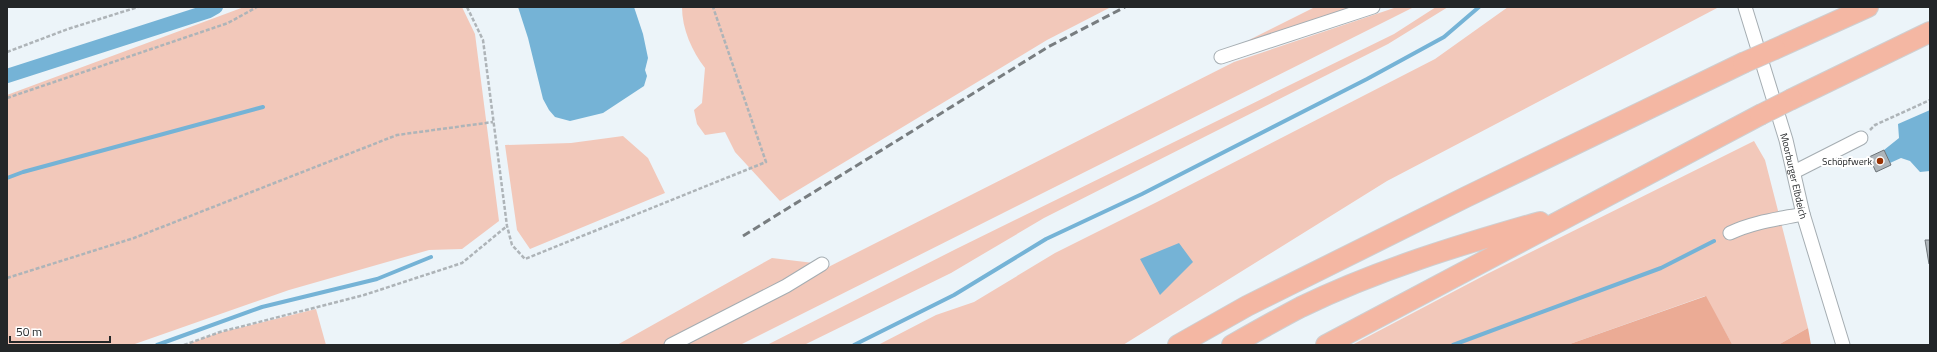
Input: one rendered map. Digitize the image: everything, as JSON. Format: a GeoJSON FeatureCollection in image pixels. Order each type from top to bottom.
{"type":"FeatureCollection","features":[{"type":"Feature","properties":{"kind":"highway"},"geometry":{"type":"LineString","coordinates":[[1178,345],[1254,303],[1473,194],[1743,63],[1868,7]]}},
{"type":"Feature","properties":{"kind":"highway"},"geometry":{"type":"LineString","coordinates":[[1326,345],[1760,115],[1930,32]]}},
{"type":"Feature","properties":{"kind":"highway"},"geometry":{"type":"LineString","coordinates":[[1232,345],[1301,307],[1401,265],[1495,234],[1579,211]]}},
{"type":"Feature","properties":{"kind":"street"},"geometry":{"type":"LineString","coordinates":[[1221,57],[1373,7]]}},
{"type":"Feature","properties":{"kind":"street","name":"Moorburger Elbdeich"},"geometry":{"type":"LineString","coordinates":[[1745,7],[1786,140],[1803,214],[1843,345]]}},
{"type":"Feature","properties":{"kind":"street"},"geometry":{"type":"LineString","coordinates":[[1794,172],[1861,138]]}},
{"type":"Feature","properties":{"kind":"street"},"geometry":{"type":"LineString","coordinates":[[1730,233],[1742,227],[1803,214]]}},
{"type":"Feature","properties":{"kind":"street"},"geometry":{"type":"LineString","coordinates":[[671,345],[786,286],[822,264]]}},
{"type":"Feature","properties":{"kind":"path"},"geometry":{"type":"LineString","coordinates":[[7,52],[68,29],[138,7]]}},
{"type":"Feature","properties":{"kind":"path"},"geometry":{"type":"LineString","coordinates":[[7,98],[228,23],[257,7]]}},
{"type":"Feature","properties":{"kind":"path"},"geometry":{"type":"LineString","coordinates":[[467,7],[483,40],[507,226],[512,245],[525,259],[766,162],[713,7]]}},
{"type":"Feature","properties":{"kind":"path"},"geometry":{"type":"LineString","coordinates":[[1861,138],[1875,125],[1930,100]]}},
{"type":"Feature","properties":{"kind":"path"},"geometry":{"type":"LineString","coordinates":[[7,278],[134,238],[397,135],[493,122]]}},
{"type":"Feature","properties":{"kind":"path"},"geometry":{"type":"LineString","coordinates":[[184,345],[220,332],[364,295],[462,263],[507,226]]}},
{"type":"Feature","properties":{"kind":"shaded area"},"geometry":{"type":"Polygon","coordinates":[[[244,7],[462,7],[475,34],[499,221],[462,249],[429,250],[289,290],[132,345],[7,345],[7,95],[244,7]]]}},
{"type":"Feature","properties":{"kind":"shaded area"},"geometry":{"type":"Polygon","coordinates":[[[682,7],[1111,7],[1047,40],[780,201],[735,152],[725,132],[705,135],[697,124],[694,110],[702,103],[705,68],[692,47],[682,15],[682,7]]]}},
{"type":"Feature","properties":{"kind":"shaded area"},"geometry":{"type":"Polygon","coordinates":[[[1315,7],[1359,7],[1247,42],[1251,39],[1315,7]]]}},
{"type":"Feature","properties":{"kind":"shaded area"},"geometry":{"type":"Polygon","coordinates":[[[1397,7],[1414,7],[740,345],[674,345],[1234,62],[1397,7]]]}},
{"type":"Feature","properties":{"kind":"shaded area"},"geometry":{"type":"Polygon","coordinates":[[[1436,7],[1448,7],[1388,44],[1044,218],[951,273],[804,345],[767,345],[956,249],[1394,34],[1436,7]]]}},
{"type":"Feature","properties":{"kind":"shaded area"},"geometry":{"type":"Polygon","coordinates":[[[1508,7],[1719,7],[1387,181],[1123,345],[878,345],[936,315],[974,302],[1055,253],[1435,59],[1508,7]]]}},
{"type":"Feature","properties":{"kind":"shaded area"},"geometry":{"type":"Polygon","coordinates":[[[623,136],[648,158],[665,193],[530,249],[517,230],[505,145],[571,143],[623,136]]]}},
{"type":"Feature","properties":{"kind":"shaded area"},"geometry":{"type":"Polygon","coordinates":[[[1754,141],[1765,160],[1808,328],[1778,345],[1732,344],[1705,296],[1567,345],[1352,345],[1487,274],[1754,141]]]}},
{"type":"Feature","properties":{"kind":"shaded area"},"geometry":{"type":"Polygon","coordinates":[[[772,258],[822,264],[671,345],[617,345],[772,258]]]}},
{"type":"Feature","properties":{"kind":"shaded area"},"geometry":{"type":"Polygon","coordinates":[[[1706,296],[1732,344],[1736,345],[1567,345],[1706,296]]]}},
{"type":"Feature","properties":{"kind":"shaded area"},"geometry":{"type":"Polygon","coordinates":[[[316,309],[326,345],[185,345],[218,333],[316,309]]]}},
{"type":"Feature","properties":{"kind":"shaded area"},"geometry":{"type":"Polygon","coordinates":[[[1808,328],[1811,345],[1778,345],[1808,328]]]}},
{"type":"Feature","properties":{"kind":"water"},"geometry":{"type":"Polygon","coordinates":[[[518,7],[634,7],[643,34],[648,58],[645,70],[647,76],[644,86],[603,113],[570,121],[555,117],[543,99],[528,38],[518,7]]]}},
{"type":"Feature","properties":{"kind":"water"},"geometry":{"type":"Polygon","coordinates":[[[1930,110],[1930,171],[1920,172],[1910,161],[1901,158],[1890,163],[1884,150],[1899,138],[1898,124],[1930,110]]]}},
{"type":"Feature","properties":{"kind":"water"},"geometry":{"type":"Polygon","coordinates":[[[1179,243],[1193,262],[1160,295],[1140,259],[1179,243]]]}},
{"type":"Feature","properties":{"kind":"building","name":"Schöpfwerk"},"geometry":{"type":"Polygon","coordinates":[[[1884,150],[1891,165],[1876,172],[1869,157],[1884,150]]]}},
{"type":"Feature","properties":{"kind":"building"},"geometry":{"type":"Polygon","coordinates":[[[1925,240],[1930,240],[1930,264],[1929,264],[1925,240]]]}},
{"type":"Feature","properties":{"kind":"waterway"},"geometry":{"type":"LineString","coordinates":[[7,76],[209,11],[216,7]]}},
{"type":"Feature","properties":{"kind":"waterway"},"geometry":{"type":"LineString","coordinates":[[854,345],[954,295],[1046,239],[1142,194],[1367,79],[1444,37],[1479,7]]}},
{"type":"Feature","properties":{"kind":"waterway"},"geometry":{"type":"LineString","coordinates":[[7,178],[23,172],[263,107]]}},
{"type":"Feature","properties":{"kind":"waterway"},"geometry":{"type":"LineString","coordinates":[[1453,345],[1661,268],[1714,241]]}},
{"type":"Feature","properties":{"kind":"waterway"},"geometry":{"type":"LineString","coordinates":[[157,345],[262,307],[377,279],[431,257]]}},
{"type":"Feature","properties":{"kind":"railway"},"geometry":{"type":"LineString","coordinates":[[743,236],[1048,47],[1125,7]]}},
{"type":"Feature","properties":{"kind":"place","name":"Schöpfwerk"},"geometry":{"type":"Point","coordinates":[1880,161]}}]}
